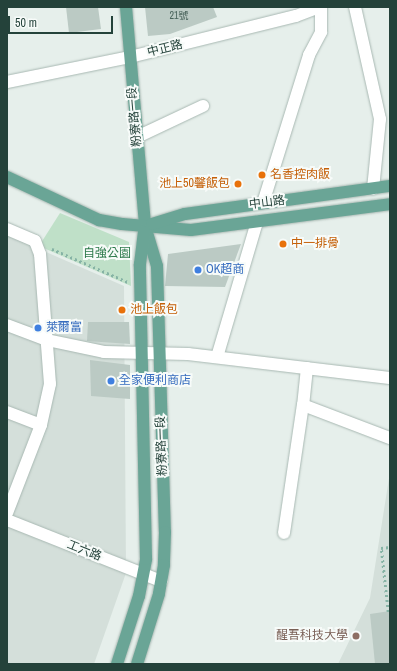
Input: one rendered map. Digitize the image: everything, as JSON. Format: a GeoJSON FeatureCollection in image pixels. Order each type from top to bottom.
{"type":"FeatureCollection","features":[{"type":"Feature","properties":{"kind":"main road","name":"粉寮路一段"},"geometry":{"type":"LineString","coordinates":[[126,7],[145,226],[157,266],[165,532],[161,581],[137,664]]}},
{"type":"Feature","properties":{"kind":"main road","name":"中山路"},"geometry":{"type":"LineString","coordinates":[[7,177],[99,220],[191,230],[390,204]]}},
{"type":"Feature","properties":{"kind":"main road","name":"中山路"},"geometry":{"type":"LineString","coordinates":[[145,226],[185,214],[390,186]]}},
{"type":"Feature","properties":{"kind":"main road","name":"粉寮路一段"},"geometry":{"type":"LineString","coordinates":[[117,664],[144,574],[146,533],[140,264],[145,226]]}},
{"type":"Feature","properties":{"kind":"street","name":"中正路"},"geometry":{"type":"LineString","coordinates":[[7,82],[130,57],[294,12],[320,7]]}},
{"type":"Feature","properties":{"kind":"street"},"geometry":{"type":"LineString","coordinates":[[263,203],[310,55],[321,32],[320,7]]}},
{"type":"Feature","properties":{"kind":"street"},"geometry":{"type":"LineString","coordinates":[[355,7],[380,119],[373,189]]}},
{"type":"Feature","properties":{"kind":"street"},"geometry":{"type":"LineString","coordinates":[[137,137],[203,106]]}},
{"type":"Feature","properties":{"kind":"street"},"geometry":{"type":"LineString","coordinates":[[217,357],[257,222]]}},
{"type":"Feature","properties":{"kind":"street"},"geometry":{"type":"LineString","coordinates":[[7,230],[35,241],[40,254],[50,384],[41,425],[7,513]]}},
{"type":"Feature","properties":{"kind":"street"},"geometry":{"type":"LineString","coordinates":[[7,325],[47,340],[104,352],[217,357],[390,378]]}},
{"type":"Feature","properties":{"kind":"street"},"geometry":{"type":"LineString","coordinates":[[284,533],[304,405],[307,368]]}},
{"type":"Feature","properties":{"kind":"street"},"geometry":{"type":"LineString","coordinates":[[304,405],[390,438]]}},
{"type":"Feature","properties":{"kind":"street"},"geometry":{"type":"LineString","coordinates":[[7,412],[41,425]]}},
{"type":"Feature","properties":{"kind":"street","name":"工六路"},"geometry":{"type":"LineString","coordinates":[[7,520],[161,581]]}},
{"type":"Feature","properties":{"kind":"path"},"geometry":{"type":"LineString","coordinates":[[35,241],[141,287]]}},
{"type":"Feature","properties":{"kind":"path"},"geometry":{"type":"LineString","coordinates":[[388,612],[381,548],[390,547]]}},
{"type":"Feature","properties":{"kind":"shaded area"},"geometry":{"type":"Polygon","coordinates":[[[7,235],[124,286],[126,573],[94,664],[7,664],[7,235]]]}},
{"type":"Feature","properties":{"kind":"shaded area"},"geometry":{"type":"Polygon","coordinates":[[[390,472],[390,664],[338,664],[370,598],[390,472]]]}},
{"type":"Feature","properties":{"kind":"green space","name":"自強公園"},"geometry":{"type":"Polygon","coordinates":[[[60,213],[129,242],[131,286],[39,246],[60,213]]]}},
{"type":"Feature","properties":{"kind":"building"},"geometry":{"type":"Polygon","coordinates":[[[66,7],[98,7],[101,29],[69,33],[66,7]]]}},
{"type":"Feature","properties":{"kind":"building"},"geometry":{"type":"Polygon","coordinates":[[[145,7],[213,7],[217,17],[170,34],[148,36],[145,7]]]}},
{"type":"Feature","properties":{"kind":"building","name":"OK超商"},"geometry":{"type":"Polygon","coordinates":[[[241,244],[225,287],[165,286],[168,254],[241,244]]]}},
{"type":"Feature","properties":{"kind":"building"},"geometry":{"type":"Polygon","coordinates":[[[88,322],[129,322],[130,344],[87,341],[88,322]]]}},
{"type":"Feature","properties":{"kind":"building","name":"全家便利商店"},"geometry":{"type":"Polygon","coordinates":[[[90,360],[130,365],[130,399],[91,396],[90,360]]]}},
{"type":"Feature","properties":{"kind":"building"},"geometry":{"type":"Polygon","coordinates":[[[390,611],[390,664],[375,664],[370,614],[390,611]]]}},
{"type":"Feature","properties":{"kind":"place","name":"名香控肉飯"},"geometry":{"type":"Point","coordinates":[262,175]}},
{"type":"Feature","properties":{"kind":"place","name":"池上50馨飯包"},"geometry":{"type":"Point","coordinates":[238,184]}},
{"type":"Feature","properties":{"kind":"place","name":"中一排骨"},"geometry":{"type":"Point","coordinates":[283,244]}},
{"type":"Feature","properties":{"kind":"place","name":"OK超商"},"geometry":{"type":"Point","coordinates":[198,270]}},
{"type":"Feature","properties":{"kind":"place","name":"池上飯包"},"geometry":{"type":"Point","coordinates":[122,310]}},
{"type":"Feature","properties":{"kind":"place","name":"萊爾富"},"geometry":{"type":"Point","coordinates":[38,328]}},
{"type":"Feature","properties":{"kind":"place","name":"全家便利商店"},"geometry":{"type":"Point","coordinates":[111,381]}},
{"type":"Feature","properties":{"kind":"place","name":"醒吾科技大學"},"geometry":{"type":"Point","coordinates":[356,636]}}]}
